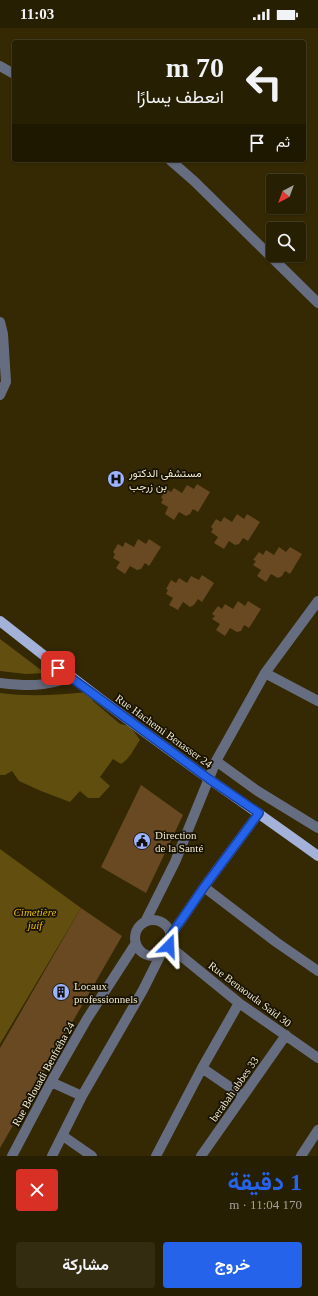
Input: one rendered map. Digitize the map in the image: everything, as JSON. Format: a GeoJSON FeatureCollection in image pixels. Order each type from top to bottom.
{"type":"FeatureCollection","features":[{"type":"Feature","properties":{"kind":"main road","name":"Rue Hachemi Benasser 24"},"geometry":{"type":"LineString","coordinates":[[0,621],[70,677],[209,779],[318,856]]}},
{"type":"Feature","properties":{"kind":"street"},"geometry":{"type":"LineString","coordinates":[[0,66],[12,73]]}},
{"type":"Feature","properties":{"kind":"street"},"geometry":{"type":"LineString","coordinates":[[172,162],[194,181],[318,303]]}},
{"type":"Feature","properties":{"kind":"street"},"geometry":{"type":"LineString","coordinates":[[0,322],[6,382],[0,395]]}},
{"type":"Feature","properties":{"kind":"street"},"geometry":{"type":"LineString","coordinates":[[145,922],[156,920],[166,925],[171,935],[171,941],[166,951],[155,956],[143,953],[136,942],[135,936],[137,930],[145,922],[175,862],[216,761],[265,673],[318,602]]}},
{"type":"Feature","properties":{"kind":"street"},"geometry":{"type":"LineString","coordinates":[[265,673],[318,701]]}},
{"type":"Feature","properties":{"kind":"street"},"geometry":{"type":"LineString","coordinates":[[0,683],[36,685],[59,681],[70,677]]}},
{"type":"Feature","properties":{"kind":"street"},"geometry":{"type":"LineString","coordinates":[[216,761],[256,790],[318,828]]}},
{"type":"Feature","properties":{"kind":"street"},"geometry":{"type":"LineString","coordinates":[[171,935],[204,887],[259,813]]}},
{"type":"Feature","properties":{"kind":"street"},"geometry":{"type":"LineString","coordinates":[[204,887],[276,942],[318,971]]}},
{"type":"Feature","properties":{"kind":"street","name":"Rue Belouadi Benfréha 24"},"geometry":{"type":"LineString","coordinates":[[12,1156],[51,1082],[136,942]]}},
{"type":"Feature","properties":{"kind":"street","name":"Rue Benaouda Saïd 30"},"geometry":{"type":"LineString","coordinates":[[169,946],[239,1003],[318,1058]]}},
{"type":"Feature","properties":{"kind":"street"},"geometry":{"type":"LineString","coordinates":[[52,1156],[82,1096],[143,990],[161,954]]}},
{"type":"Feature","properties":{"kind":"street"},"geometry":{"type":"LineString","coordinates":[[160,1154],[202,1068],[239,1003]]}},
{"type":"Feature","properties":{"kind":"street","name":"berabah abbes 33"},"geometry":{"type":"LineString","coordinates":[[201,1156],[286,1036]]}},
{"type":"Feature","properties":{"kind":"street"},"geometry":{"type":"LineString","coordinates":[[202,1068],[243,1096]]}},
{"type":"Feature","properties":{"kind":"street"},"geometry":{"type":"LineString","coordinates":[[51,1082],[82,1096]]}},
{"type":"Feature","properties":{"kind":"street"},"geometry":{"type":"LineString","coordinates":[[301,1156],[318,1131]]}},
{"type":"Feature","properties":{"kind":"street"},"geometry":{"type":"LineString","coordinates":[[63,1136],[92,1156]]}},
{"type":"Feature","properties":{"kind":"green space"},"geometry":{"type":"Polygon","coordinates":[[[0,639],[45,673],[26,674],[0,671],[0,639]]]}},
{"type":"Feature","properties":{"kind":"green space","name":"Cimetière juif"},"geometry":{"type":"Polygon","coordinates":[[[0,849],[81,908],[0,1044],[0,849]]]}},
{"type":"Feature","properties":{"kind":"shaded area"},"geometry":{"type":"Polygon","coordinates":[[[88,692],[93,701],[120,724],[130,726],[140,740],[124,762],[121,764],[113,759],[100,777],[110,786],[99,798],[88,798],[80,791],[70,802],[19,781],[12,771],[5,775],[0,775],[0,693],[44,695],[88,692]]]}},
{"type":"Feature","properties":{"kind":"building"},"geometry":{"type":"Polygon","coordinates":[[[197,484],[210,492],[198,512],[193,509],[190,514],[186,516],[179,512],[174,520],[165,514],[168,507],[161,503],[163,499],[161,498],[166,489],[171,492],[174,488],[182,493],[187,485],[194,489],[197,484]]]}},
{"type":"Feature","properties":{"kind":"building"},"geometry":{"type":"Polygon","coordinates":[[[237,514],[244,519],[247,514],[260,522],[248,541],[243,538],[239,544],[235,545],[229,541],[224,549],[214,543],[218,537],[211,532],[213,529],[211,527],[216,519],[221,522],[224,517],[232,522],[237,514]]]}},
{"type":"Feature","properties":{"kind":"building"},"geometry":{"type":"Polygon","coordinates":[[[138,539],[146,544],[149,539],[161,547],[149,566],[145,563],[141,569],[137,570],[130,566],[125,574],[116,568],[120,562],[113,558],[115,554],[113,552],[118,544],[123,547],[125,542],[134,547],[138,539]]]}},
{"type":"Feature","properties":{"kind":"building"},"geometry":{"type":"Polygon","coordinates":[[[279,547],[286,552],[290,547],[302,554],[290,574],[285,571],[282,576],[278,578],[271,574],[266,582],[257,576],[261,570],[253,565],[256,561],[253,560],[259,552],[263,555],[266,550],[274,555],[279,547]]]}},
{"type":"Feature","properties":{"kind":"building"},"geometry":{"type":"Polygon","coordinates":[[[202,575],[214,583],[202,602],[198,599],[194,605],[190,607],[183,602],[178,610],[169,605],[173,598],[166,594],[168,590],[166,589],[171,580],[176,583],[179,578],[187,583],[191,576],[199,580],[202,575]]]}},
{"type":"Feature","properties":{"kind":"building"},"geometry":{"type":"Polygon","coordinates":[[[238,601],[245,606],[248,601],[261,609],[249,628],[244,625],[241,631],[237,632],[230,628],[225,636],[216,630],[220,624],[212,619],[215,616],[212,614],[218,606],[222,609],[225,604],[233,609],[238,601]]]}},
{"type":"Feature","properties":{"kind":"building","name":"Direction de la Santé"},"geometry":{"type":"Polygon","coordinates":[[[141,785],[183,815],[146,893],[101,867],[141,785]]]}},
{"type":"Feature","properties":{"kind":"building","name":"Locaux professionnels"},"geometry":{"type":"Polygon","coordinates":[[[81,908],[122,936],[0,1148],[0,1048],[81,908]]]}},
{"type":"Feature","properties":{"kind":"place","name":"مستشفى الدكتور بن زرجب"},"geometry":{"type":"Point","coordinates":[116,479]}},
{"type":"Feature","properties":{"kind":"place","name":"Direction de la Santé"},"geometry":{"type":"Point","coordinates":[142,841]}},
{"type":"Feature","properties":{"kind":"place","name":"Locaux professionnels"},"geometry":{"type":"Point","coordinates":[61,992]}},
{"type":"Feature","properties":{"kind":"route"},"geometry":{"type":"LineString","coordinates":[[58,668],[209,779],[259,813],[204,887],[171,935],[169,946]]}}]}
